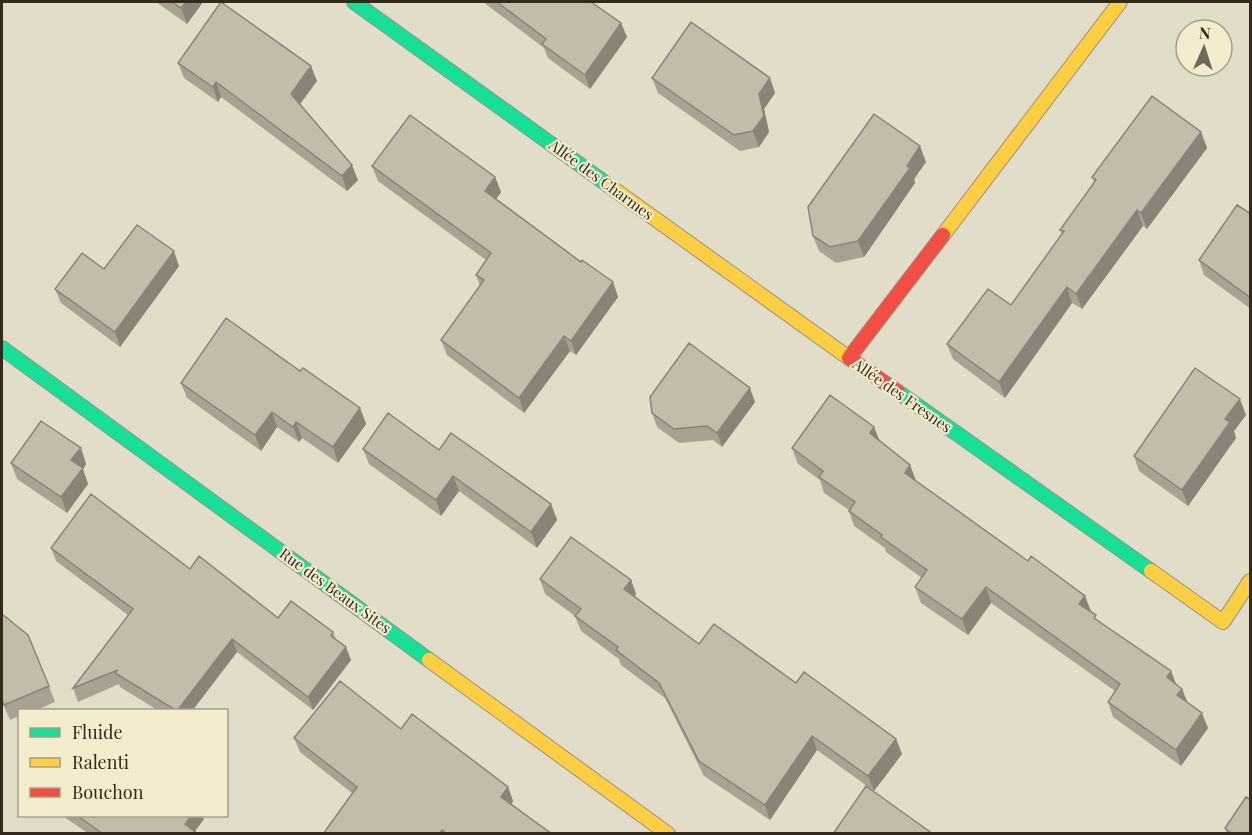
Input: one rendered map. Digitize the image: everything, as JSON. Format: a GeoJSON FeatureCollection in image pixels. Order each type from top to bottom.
{"type":"FeatureCollection","features":[{"type":"Feature","properties":{"kind":"street","name":"Allée des Charmes"},"geometry":{"type":"LineString","coordinates":[[354,2],[849,358]]}},
{"type":"Feature","properties":{"kind":"street","name":"Allée des Fresnes"},"geometry":{"type":"LineString","coordinates":[[1120,2],[849,358],[1223,622],[1251,581]]}},
{"type":"Feature","properties":{"kind":"street","name":"Rue des Beaux Sites"},"geometry":{"type":"LineString","coordinates":[[2,348],[668,834]]}},
{"type":"Feature","properties":{"kind":"building"},"geometry":{"type":"Polygon","coordinates":[[[172,2],[186,2],[181,8],[172,2]]]}},
{"type":"Feature","properties":{"kind":"building"},"geometry":{"type":"Polygon","coordinates":[[[221,2],[311,66],[291,94],[352,165],[342,176],[216,82],[213,87],[178,63],[221,2]]]}},
{"type":"Feature","properties":{"kind":"building"},"geometry":{"type":"Polygon","coordinates":[[[497,2],[591,2],[621,23],[585,75],[542,44],[546,39],[497,2]]]}},
{"type":"Feature","properties":{"kind":"building"},"geometry":{"type":"Polygon","coordinates":[[[691,22],[770,78],[759,94],[764,116],[753,131],[734,135],[652,78],[691,22]]]}},
{"type":"Feature","properties":{"kind":"building"},"geometry":{"type":"Polygon","coordinates":[[[1152,96],[1201,132],[1141,213],[1137,210],[1076,294],[1067,287],[999,382],[947,344],[988,289],[1011,305],[1064,231],[1060,230],[1096,180],[1092,177],[1152,96]]]}},
{"type":"Feature","properties":{"kind":"building"},"geometry":{"type":"Polygon","coordinates":[[[874,114],[920,146],[907,166],[910,168],[858,241],[830,247],[813,236],[808,207],[874,114]]]}},
{"type":"Feature","properties":{"kind":"building"},"geometry":{"type":"Polygon","coordinates":[[[410,115],[495,177],[485,191],[581,262],[582,260],[613,282],[571,341],[564,336],[519,398],[441,340],[484,280],[476,275],[491,253],[372,166],[410,115]]]}},
{"type":"Feature","properties":{"kind":"building"},"geometry":{"type":"Polygon","coordinates":[[[1237,205],[1251,214],[1251,298],[1199,260],[1237,205]]]}},
{"type":"Feature","properties":{"kind":"building"},"geometry":{"type":"Polygon","coordinates":[[[137,225],[174,251],[115,332],[55,289],[82,253],[104,269],[137,225]]]}},
{"type":"Feature","properties":{"kind":"building"},"geometry":{"type":"Polygon","coordinates":[[[226,318],[300,371],[303,368],[360,408],[333,447],[296,422],[293,427],[272,412],[255,435],[181,383],[226,318]]]}},
{"type":"Feature","properties":{"kind":"building"},"geometry":{"type":"Polygon","coordinates":[[[689,343],[750,388],[717,433],[707,426],[674,429],[652,413],[650,397],[689,343]]]}},
{"type":"Feature","properties":{"kind":"building"},"geometry":{"type":"Polygon","coordinates":[[[1195,368],[1240,399],[1225,419],[1230,422],[1182,490],[1134,456],[1195,368]]]}},
{"type":"Feature","properties":{"kind":"building"},"geometry":{"type":"Polygon","coordinates":[[[830,395],[874,427],[870,433],[910,465],[905,473],[1028,561],[1031,556],[1085,596],[1079,604],[1096,615],[1094,618],[1171,671],[1167,677],[1182,689],[1177,695],[1202,713],[1176,750],[1108,702],[1120,684],[986,587],[962,619],[915,587],[927,570],[849,511],[855,502],[819,477],[823,471],[792,448],[830,395]]]}},
{"type":"Feature","properties":{"kind":"building"},"geometry":{"type":"Polygon","coordinates":[[[388,413],[439,450],[451,433],[551,504],[531,532],[453,476],[436,500],[363,449],[388,413]]]}},
{"type":"Feature","properties":{"kind":"building"},"geometry":{"type":"Polygon","coordinates":[[[41,421],[81,448],[71,460],[83,468],[61,497],[11,463],[41,421]]]}},
{"type":"Feature","properties":{"kind":"building"},"geometry":{"type":"Polygon","coordinates":[[[91,494],[190,569],[199,556],[278,618],[291,601],[333,632],[331,636],[346,647],[308,697],[232,639],[179,709],[174,709],[115,673],[118,670],[73,688],[133,609],[51,548],[91,494]]]}},
{"type":"Feature","properties":{"kind":"building"},"geometry":{"type":"Polygon","coordinates":[[[571,537],[631,580],[624,589],[699,644],[714,624],[796,683],[804,672],[896,739],[868,776],[812,736],[765,805],[699,761],[659,683],[616,650],[618,647],[575,616],[581,609],[540,579],[571,537]]]}},
{"type":"Feature","properties":{"kind":"building"},"geometry":{"type":"Polygon","coordinates":[[[2,614],[28,635],[49,686],[4,705],[2,699],[2,614]]]}},
{"type":"Feature","properties":{"kind":"building"},"geometry":{"type":"Polygon","coordinates":[[[340,681],[401,729],[412,714],[508,787],[501,797],[552,834],[447,834],[442,830],[439,834],[323,834],[357,787],[294,738],[340,681]]]}},
{"type":"Feature","properties":{"kind":"building"},"geometry":{"type":"Polygon","coordinates":[[[866,786],[933,834],[833,834],[866,786]]]}},
{"type":"Feature","properties":{"kind":"building"},"geometry":{"type":"Polygon","coordinates":[[[1246,797],[1251,800],[1251,834],[1232,834],[1225,828],[1246,797]]]}},
{"type":"Feature","properties":{"kind":"building"},"geometry":{"type":"Polygon","coordinates":[[[79,817],[190,817],[185,824],[198,834],[103,834],[79,817]]]}},
{"type":"Feature","properties":{"kind":"traffic: fast"},"geometry":{"type":"LineString","coordinates":[[354,2],[608,185]]}},
{"type":"Feature","properties":{"kind":"traffic: fast"},"geometry":{"type":"LineString","coordinates":[[2,348],[429,660]]}},
{"type":"Feature","properties":{"kind":"traffic: fast"},"geometry":{"type":"LineString","coordinates":[[898,392],[1151,571]]}},
{"type":"Feature","properties":{"kind":"traffic: slow"},"geometry":{"type":"LineString","coordinates":[[943,235],[1120,2]]}},
{"type":"Feature","properties":{"kind":"traffic: slow"},"geometry":{"type":"LineString","coordinates":[[608,185],[849,358]]}},
{"type":"Feature","properties":{"kind":"traffic: slow"},"geometry":{"type":"LineString","coordinates":[[1151,571],[1223,622],[1250,581]]}},
{"type":"Feature","properties":{"kind":"traffic: slow"},"geometry":{"type":"LineString","coordinates":[[429,660],[668,834]]}},
{"type":"Feature","properties":{"kind":"traffic: jam"},"geometry":{"type":"LineString","coordinates":[[898,392],[849,358],[943,235]]}}]}
